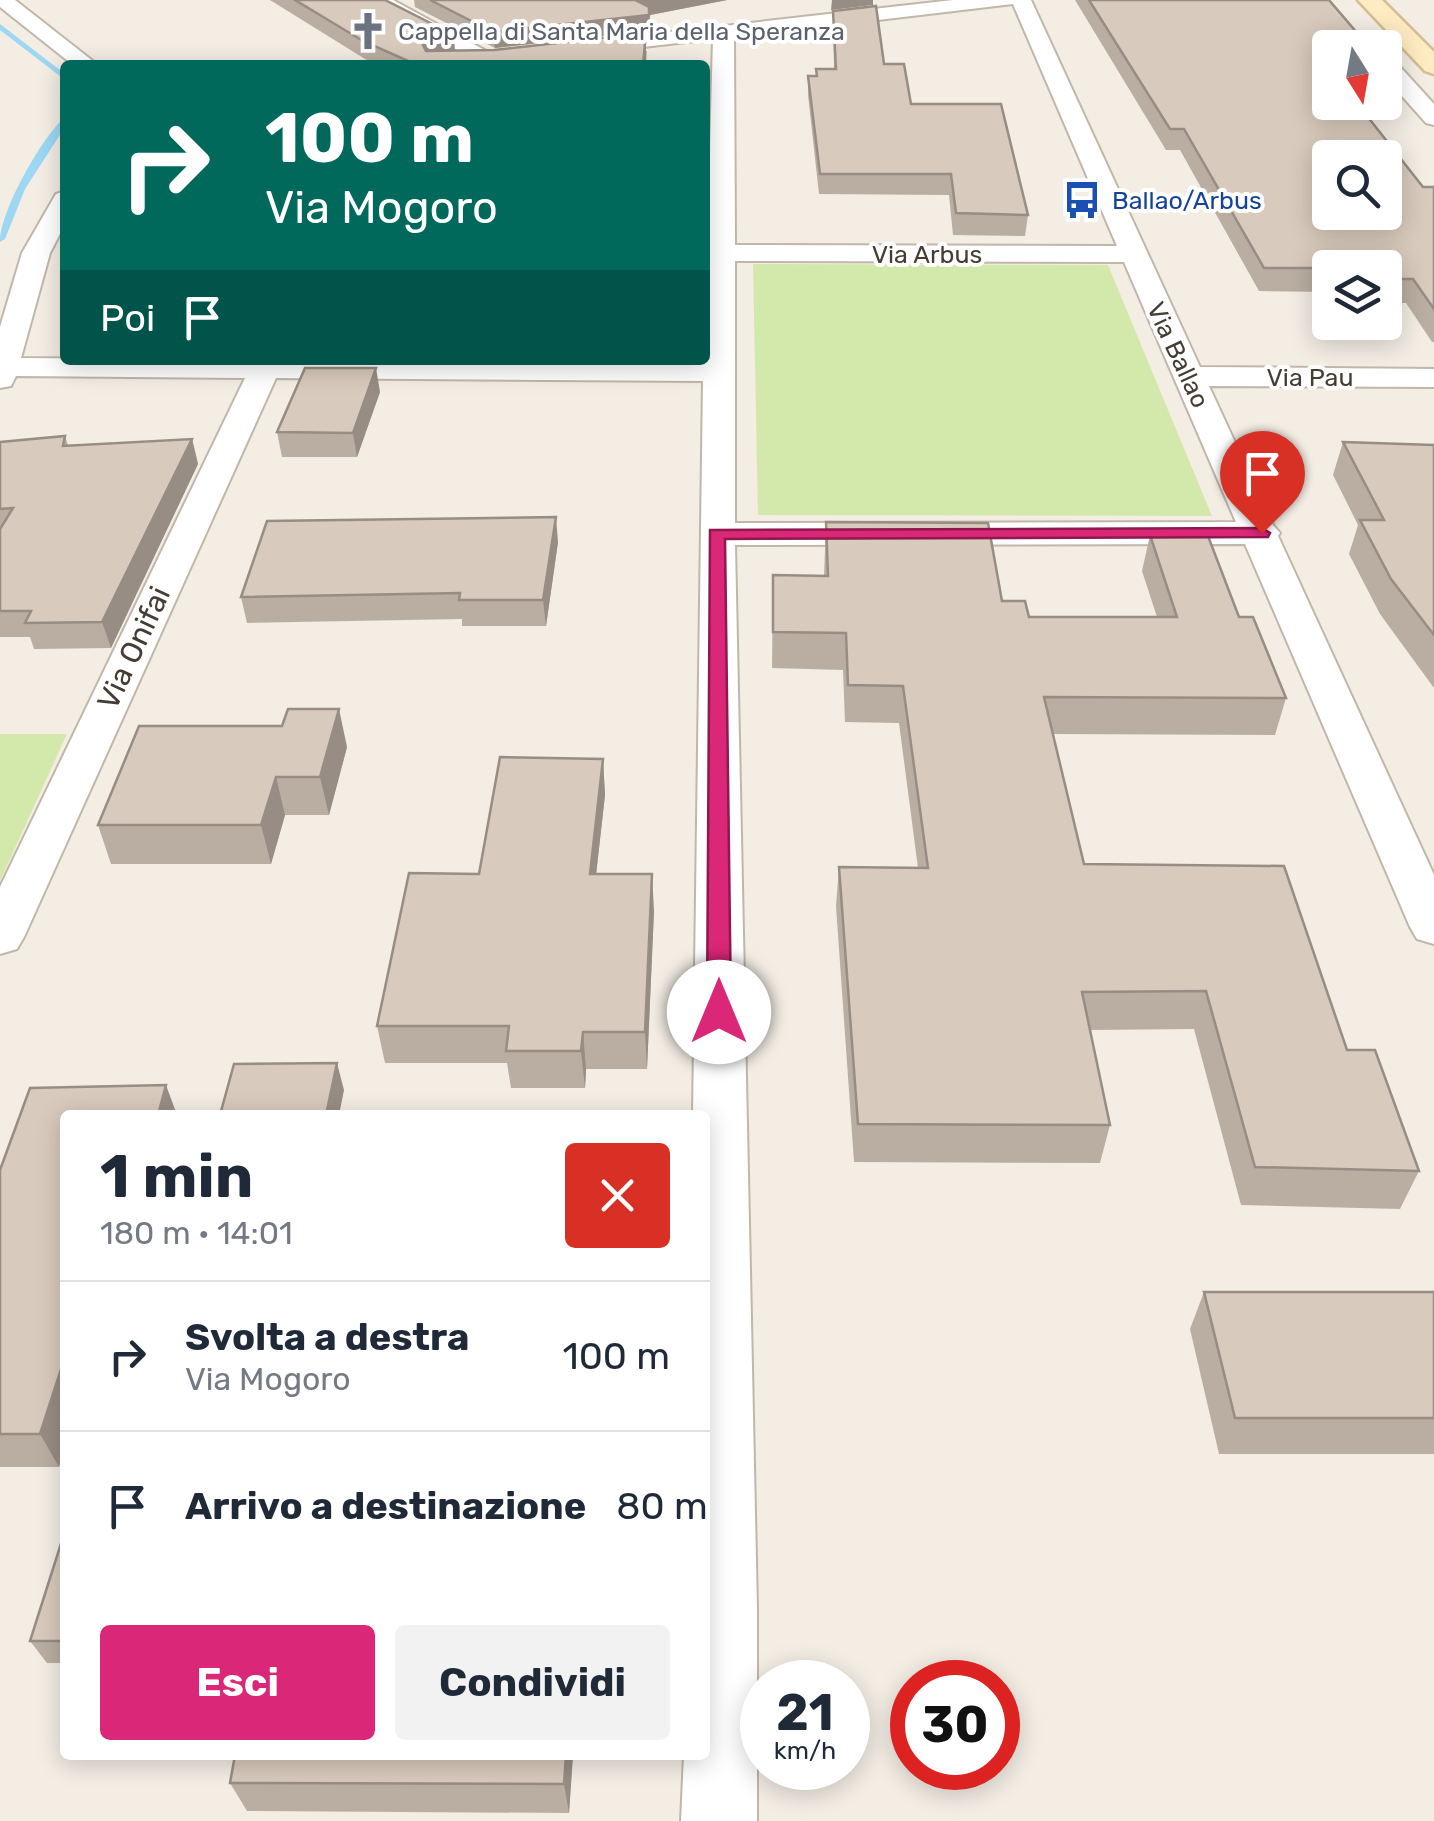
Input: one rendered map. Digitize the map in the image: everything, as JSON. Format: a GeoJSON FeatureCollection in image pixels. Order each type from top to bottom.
{"type":"FeatureCollection","features":[{"type":"Feature","properties":{"kind":"main road"},"geometry":{"type":"LineString","coordinates":[[1368,0],[1434,66]]}},
{"type":"Feature","properties":{"kind":"street"},"geometry":{"type":"LineString","coordinates":[[3,0],[81,60]]}},
{"type":"Feature","properties":{"kind":"street"},"geometry":{"type":"LineString","coordinates":[[378,0],[497,58],[481,60]]}},
{"type":"Feature","properties":{"kind":"street"},"geometry":{"type":"LineString","coordinates":[[560,51],[740,20],[794,24],[1006,0]]}},
{"type":"Feature","properties":{"kind":"street","name":"Via Ballao"},"geometry":{"type":"LineString","coordinates":[[1021,0],[1186,376],[1262,533],[1434,928]]}},
{"type":"Feature","properties":{"kind":"street"},"geometry":{"type":"LineString","coordinates":[[740,20],[794,24]]}},
{"type":"Feature","properties":{"kind":"street"},"geometry":{"type":"LineString","coordinates":[[720,1821],[723,1609],[716,534],[723,253],[740,20]]}},
{"type":"Feature","properties":{"kind":"street"},"geometry":{"type":"LineString","coordinates":[[1402,83],[1434,118]]}},
{"type":"Feature","properties":{"kind":"street"},"geometry":{"type":"LineString","coordinates":[[60,208],[36,253],[2,373],[266,365],[720,372]]}},
{"type":"Feature","properties":{"kind":"street","name":"Via Arbus"},"geometry":{"type":"LineString","coordinates":[[723,253],[1132,254]]}},
{"type":"Feature","properties":{"kind":"street","name":"Via Onifai"},"geometry":{"type":"LineString","coordinates":[[0,937],[266,365]]}},
{"type":"Feature","properties":{"kind":"street","name":"Via Pau"},"geometry":{"type":"LineString","coordinates":[[1186,376],[1434,378]]}},
{"type":"Feature","properties":{"kind":"street"},"geometry":{"type":"LineString","coordinates":[[716,534],[1262,533]]}},
{"type":"Feature","properties":{"kind":"green space"},"geometry":{"type":"Polygon","coordinates":[[[753,264],[1108,265],[1212,516],[758,515],[753,264]]]}},
{"type":"Feature","properties":{"kind":"green space"},"geometry":{"type":"Polygon","coordinates":[[[0,734],[67,734],[0,881],[0,734]]]}},
{"type":"Feature","properties":{"kind":"building"},"geometry":{"type":"Polygon","coordinates":[[[295,0],[385,0],[454,35],[428,38],[423,45],[426,51],[494,50],[646,33],[643,60],[406,60],[363,41],[295,0]]]}},
{"type":"Feature","properties":{"kind":"building"},"geometry":{"type":"Polygon","coordinates":[[[430,0],[644,0],[637,1],[649,7],[649,15],[493,32],[430,0]]]}},
{"type":"Feature","properties":{"kind":"building"},"geometry":{"type":"Polygon","coordinates":[[[1089,0],[1329,0],[1355,30],[1312,30],[1312,120],[1370,120],[1386,140],[1312,140],[1312,230],[1402,230],[1402,160],[1423,187],[1434,187],[1434,309],[1413,279],[1402,279],[1402,250],[1312,250],[1312,268],[1264,268],[1184,129],[1170,129],[1089,0]]]}},
{"type":"Feature","properties":{"kind":"building"},"geometry":{"type":"Polygon","coordinates":[[[876,6],[884,64],[904,64],[911,104],[1001,104],[1028,215],[956,213],[951,174],[820,174],[808,76],[817,76],[816,69],[836,69],[833,11],[876,6]]]}},
{"type":"Feature","properties":{"kind":"building"},"geometry":{"type":"Polygon","coordinates":[[[305,368],[376,368],[353,433],[277,432],[305,368]]]}},
{"type":"Feature","properties":{"kind":"building"},"geometry":{"type":"Polygon","coordinates":[[[65,436],[63,446],[192,439],[102,622],[25,623],[31,611],[0,611],[0,529],[13,508],[0,509],[0,442],[65,436]]]}},
{"type":"Feature","properties":{"kind":"building"},"geometry":{"type":"Polygon","coordinates":[[[1343,442],[1434,445],[1434,635],[1391,579],[1360,520],[1384,520],[1343,442]]]}},
{"type":"Feature","properties":{"kind":"building"},"geometry":{"type":"Polygon","coordinates":[[[556,517],[543,600],[459,600],[460,593],[241,597],[267,521],[556,517]]]}},
{"type":"Feature","properties":{"kind":"building"},"geometry":{"type":"Polygon","coordinates":[[[826,522],[988,523],[1002,601],[1025,601],[1029,617],[1177,617],[1150,535],[1208,536],[1239,617],[1253,617],[1286,698],[1044,697],[1084,864],[1284,866],[1347,1050],[1375,1050],[1419,1171],[1255,1167],[1206,991],[1082,992],[1110,1125],[858,1124],[839,867],[928,868],[903,686],[848,685],[846,633],[773,632],[773,575],[828,576],[826,522]]]}},
{"type":"Feature","properties":{"kind":"building"},"geometry":{"type":"Polygon","coordinates":[[[288,709],[339,709],[320,777],[276,777],[261,825],[98,825],[139,726],[282,726],[288,709]]]}},
{"type":"Feature","properties":{"kind":"building"},"geometry":{"type":"Polygon","coordinates":[[[500,757],[603,759],[590,874],[652,874],[645,1032],[583,1032],[581,1051],[506,1051],[509,1026],[377,1026],[409,873],[479,874],[500,757]]]}},
{"type":"Feature","properties":{"kind":"building"},"geometry":{"type":"Polygon","coordinates":[[[337,1063],[327,1110],[221,1110],[234,1064],[337,1063]]]}},
{"type":"Feature","properties":{"kind":"building"},"geometry":{"type":"Polygon","coordinates":[[[166,1085],[159,1110],[60,1110],[60,1372],[40,1434],[0,1434],[0,1170],[30,1088],[166,1085]]]}},
{"type":"Feature","properties":{"kind":"building"},"geometry":{"type":"Polygon","coordinates":[[[1204,1292],[1434,1292],[1434,1418],[1235,1418],[1204,1292]]]}},
{"type":"Feature","properties":{"kind":"building"},"geometry":{"type":"Polygon","coordinates":[[[60,1547],[60,1641],[30,1641],[60,1547]]]}},
{"type":"Feature","properties":{"kind":"building"},"geometry":{"type":"Polygon","coordinates":[[[234,1760],[566,1760],[564,1784],[230,1783],[234,1760]]]}},
{"type":"Feature","properties":{"kind":"waterway"},"geometry":{"type":"LineString","coordinates":[[0,26],[60,74]]}},
{"type":"Feature","properties":{"kind":"waterway"},"geometry":{"type":"LineString","coordinates":[[0,239],[20,189],[60,128]]}},
{"type":"Feature","properties":{"kind":"place","name":"Cappella di Santa Maria della Speranza"},"geometry":{"type":"Point","coordinates":[368,31]}},
{"type":"Feature","properties":{"kind":"place","name":"Ballao/Arbus"},"geometry":{"type":"Point","coordinates":[1082,200]}},
{"type":"Feature","properties":{"kind":"route"},"geometry":{"type":"LineString","coordinates":[[719,1012],[716,534],[1262,533]]}}]}
